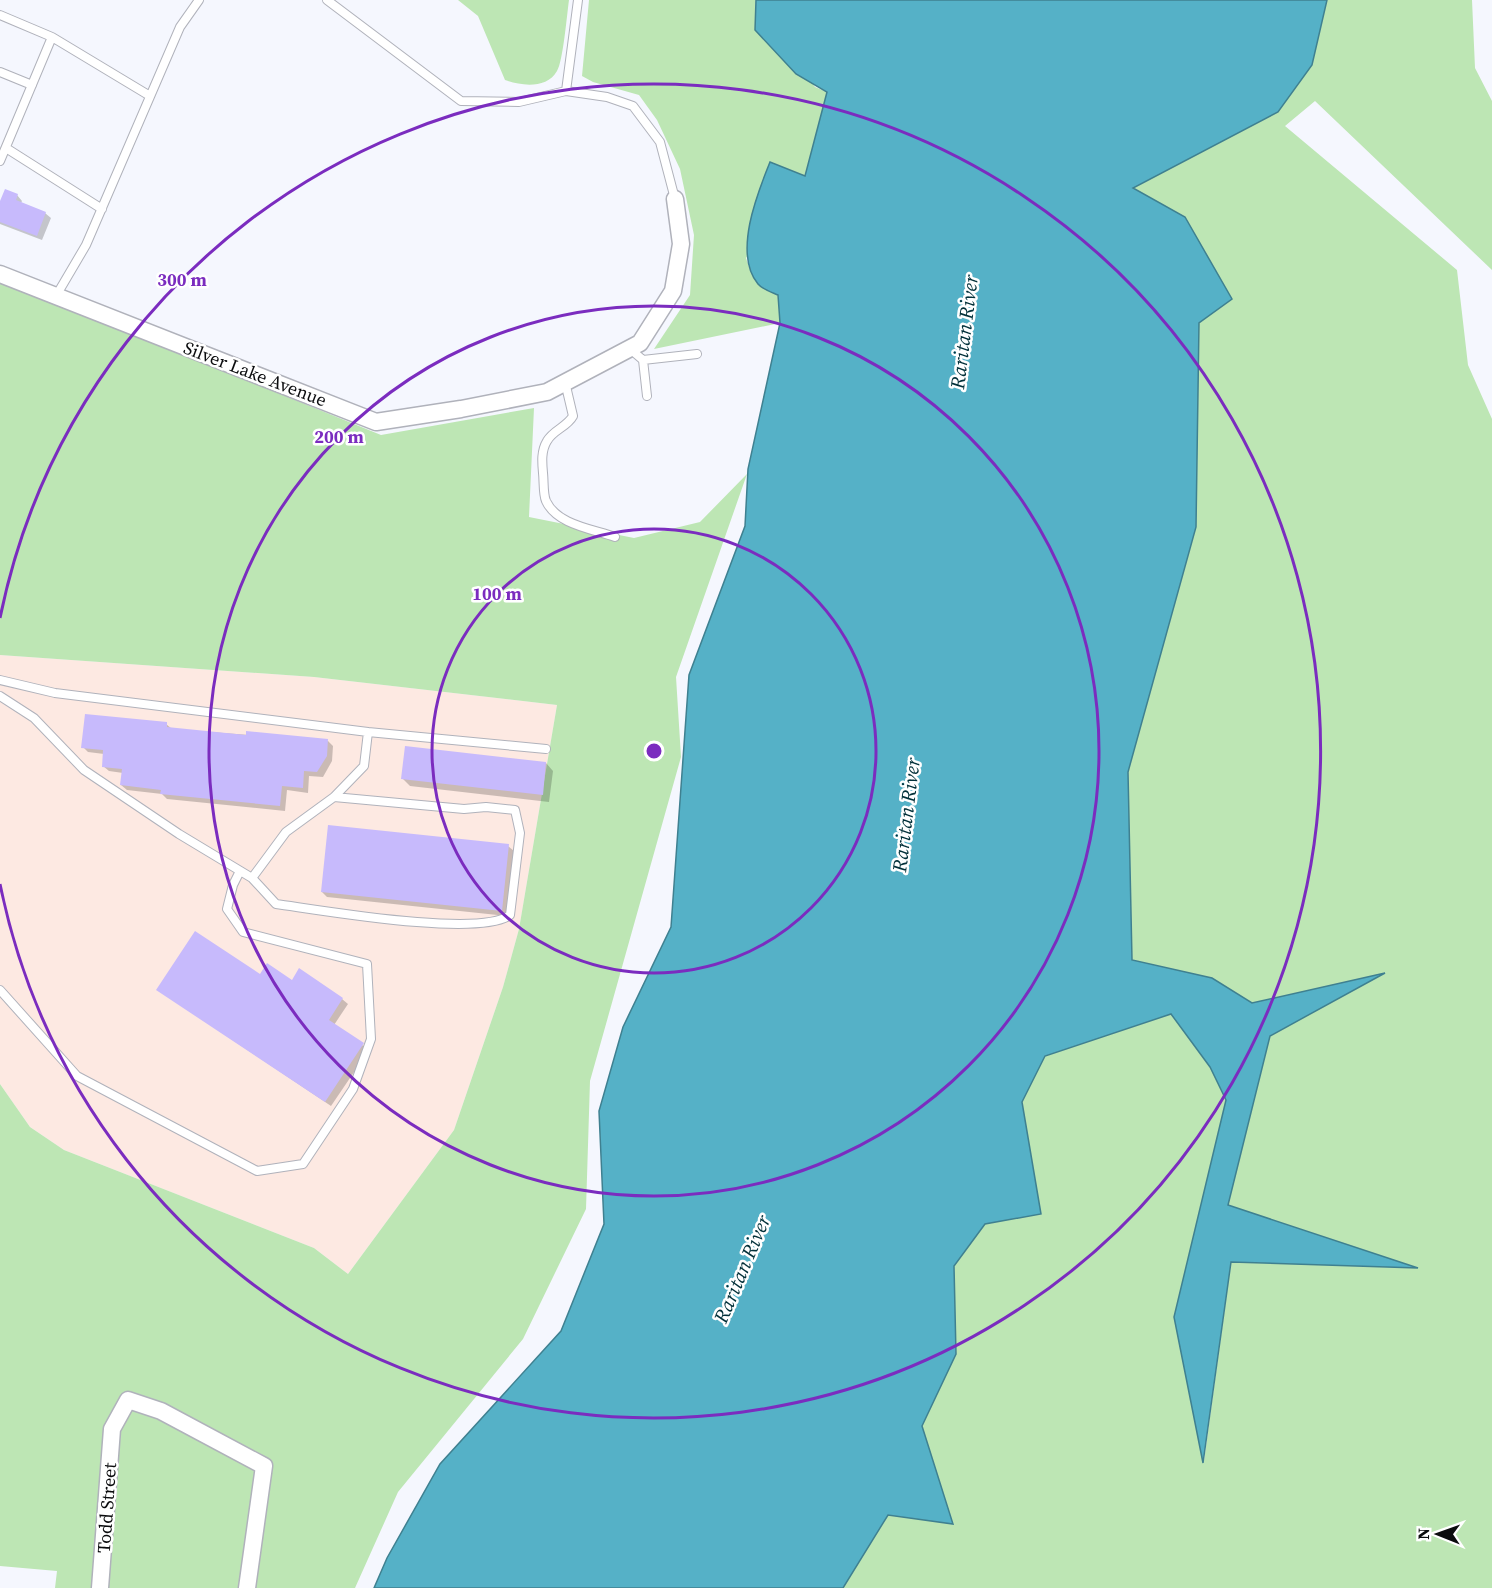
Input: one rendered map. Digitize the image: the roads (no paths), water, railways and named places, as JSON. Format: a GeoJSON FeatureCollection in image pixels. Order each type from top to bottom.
{"type":"FeatureCollection","features":[{"type":"Feature","properties":{"kind":"street","name":"Silver Lake Avenue"},"geometry":{"type":"LineString","coordinates":[[0,274],[376,422],[461,409],[547,392],[640,343],[673,291],[681,244],[675,199]]}},
{"type":"Feature","properties":{"kind":"street","name":"Todd Street"},"geometry":{"type":"LineString","coordinates":[[100,1588],[112,1428],[128,1400],[161,1411],[264,1466],[247,1588]]}},
{"type":"Feature","properties":{"kind":"lane"},"geometry":{"type":"LineString","coordinates":[[56,296],[86,245],[180,27],[199,0]]}},
{"type":"Feature","properties":{"kind":"lane"},"geometry":{"type":"LineString","coordinates":[[327,0],[461,101],[519,102],[566,91],[607,96],[633,106],[660,142],[675,199]]}},
{"type":"Feature","properties":{"kind":"lane"},"geometry":{"type":"LineString","coordinates":[[566,91],[578,0]]}},
{"type":"Feature","properties":{"kind":"lane"},"geometry":{"type":"LineString","coordinates":[[0,15],[52,37],[150,96]]}},
{"type":"Feature","properties":{"kind":"lane"},"geometry":{"type":"LineString","coordinates":[[0,161],[52,37]]}},
{"type":"Feature","properties":{"kind":"lane"},"geometry":{"type":"LineString","coordinates":[[0,72],[32,85]]}},
{"type":"Feature","properties":{"kind":"lane"},"geometry":{"type":"LineString","coordinates":[[6,148],[102,210]]}},
{"type":"Feature","properties":{"kind":"lane"},"geometry":{"type":"LineString","coordinates":[[629,348],[643,360],[647,396]]}},
{"type":"Feature","properties":{"kind":"lane"},"geometry":{"type":"LineString","coordinates":[[643,360],[697,354]]}},
{"type":"Feature","properties":{"kind":"lane"},"geometry":{"type":"LineString","coordinates":[[565,382],[573,416],[569,423],[551,435],[542,453],[545,500],[555,514],[568,521],[615,537]]}},
{"type":"Feature","properties":{"kind":"lane"},"geometry":{"type":"LineString","coordinates":[[0,680],[55,693],[368,732],[546,749]]}},
{"type":"Feature","properties":{"kind":"lane"},"geometry":{"type":"LineString","coordinates":[[0,696],[34,718],[84,770],[179,834],[252,878],[276,904],[440,924],[501,922],[510,915],[520,833],[515,810],[334,797]]}},
{"type":"Feature","properties":{"kind":"lane"},"geometry":{"type":"LineString","coordinates":[[252,878],[286,832],[334,797],[364,766],[368,732]]}},
{"type":"Feature","properties":{"kind":"lane"},"geometry":{"type":"LineString","coordinates":[[0,990],[77,1076],[257,1171],[303,1164],[353,1089],[371,1039],[368,964],[243,932],[227,909],[233,885],[240,871]]}},
{"type":"Feature","properties":{"kind":"water","name":"Raritan River"},"geometry":{"type":"Polygon","coordinates":[[[756,0],[1327,0],[1312,65],[1278,112],[1133,188],[1185,217],[1232,299],[1199,323],[1196,527],[1128,772],[1132,960],[1212,978],[1252,1003],[1385,973],[1270,1036],[1228,1205],[1418,1268],[1231,1262],[1203,1463],[1174,1317],[1226,1100],[1210,1067],[1171,1014],[1045,1056],[1022,1102],[1041,1214],[985,1224],[954,1266],[956,1354],[922,1426],[953,1524],[888,1515],[843,1588],[374,1588],[387,1558],[440,1464],[561,1331],[604,1224],[599,1111],[623,1027],[671,927],[689,675],[745,526],[748,469],[780,323],[778,295],[760,286],[751,271],[747,241],[750,224],[759,190],[770,162],[805,176],[827,92],[796,74],[755,30],[756,0]]]}}]}
